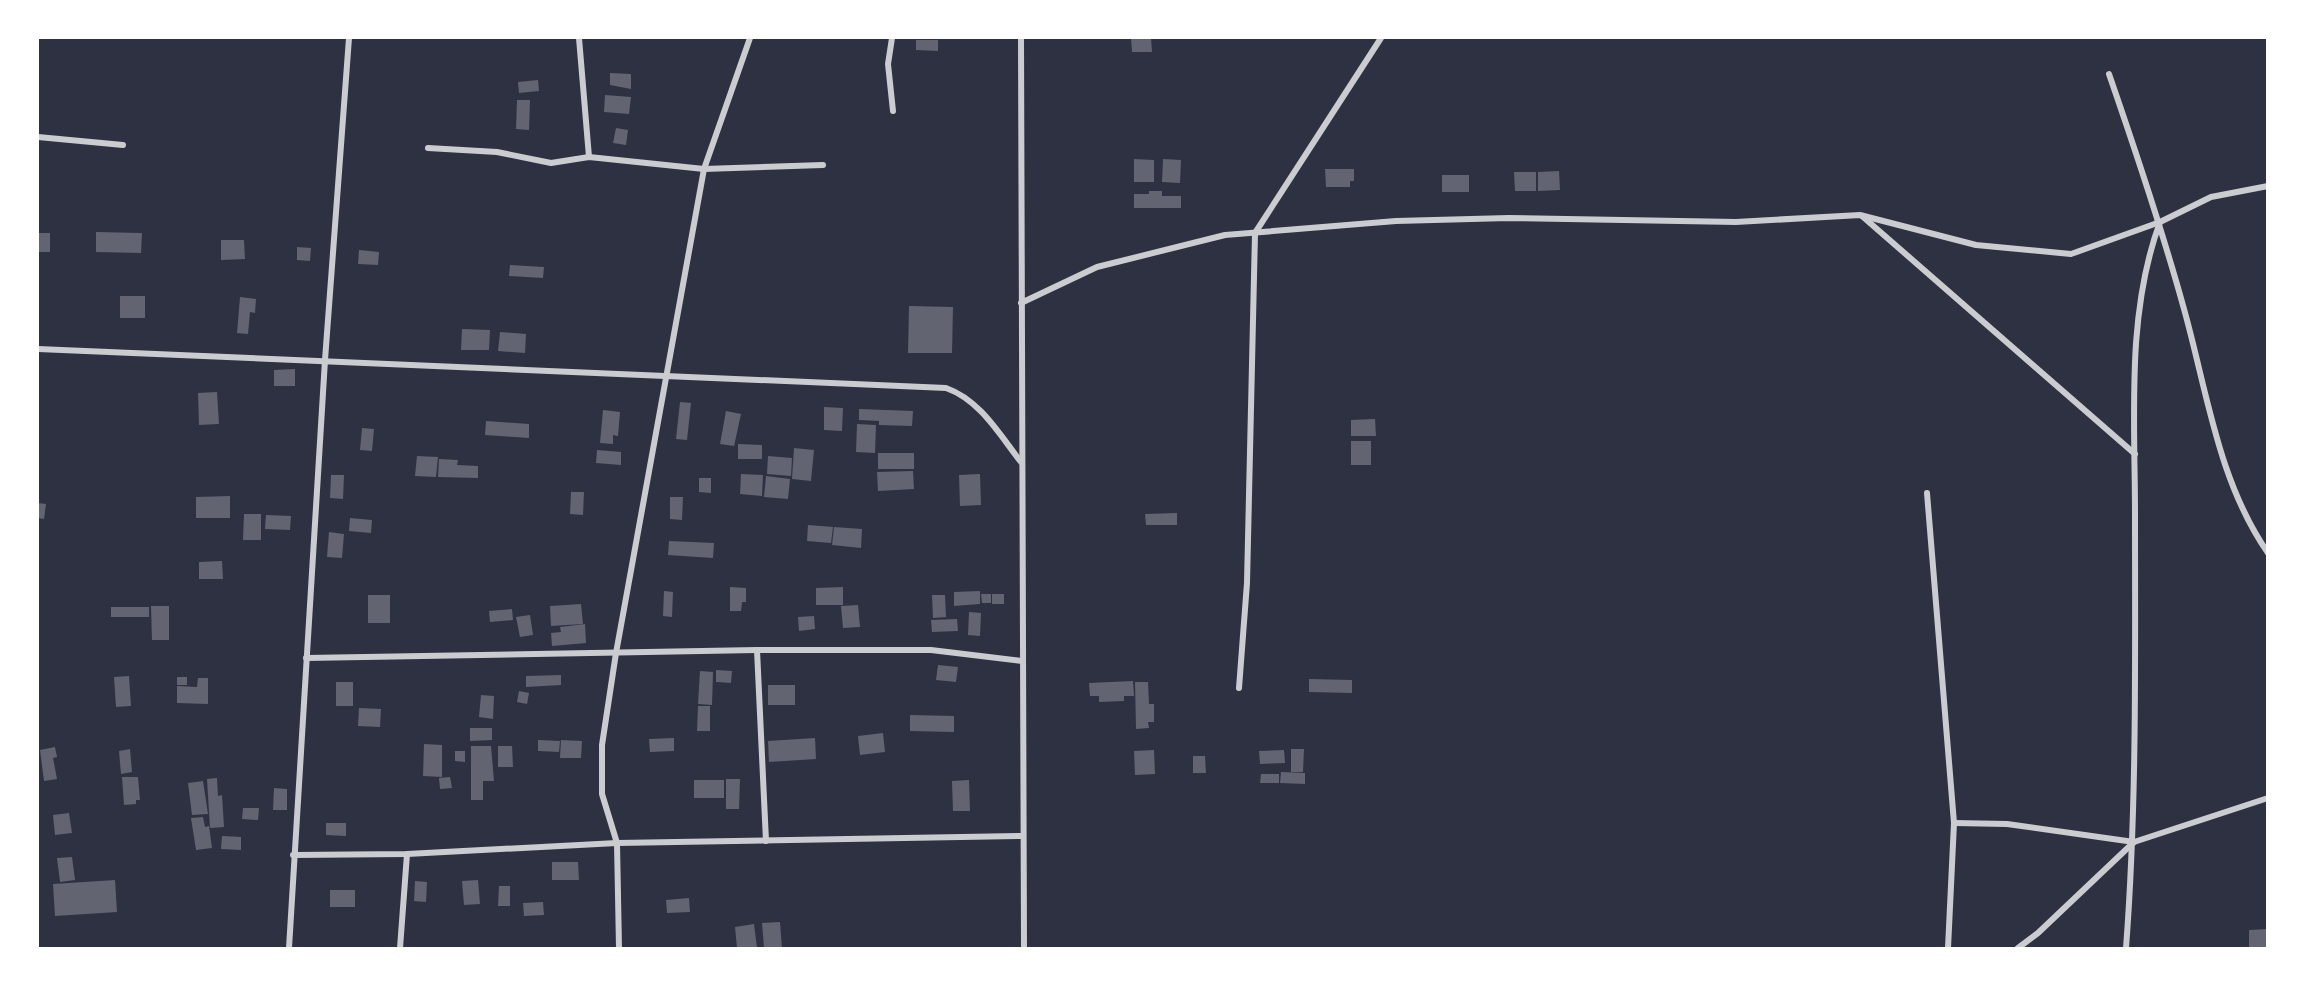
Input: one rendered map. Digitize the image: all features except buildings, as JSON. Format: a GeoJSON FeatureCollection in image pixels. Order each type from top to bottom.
{"type":"FeatureCollection","features":[{"type":"Feature","properties":{"kind":"street"},"geometry":{"type":"LineString","coordinates":[[289,948],[325,360],[349,38]]}},
{"type":"Feature","properties":{"kind":"street"},"geometry":{"type":"LineString","coordinates":[[579,38],[589,157]]}},
{"type":"Feature","properties":{"kind":"street"},"geometry":{"type":"LineString","coordinates":[[620,948],[618,843],[602,794],[602,745],[616,653],[704,169],[750,38]]}},
{"type":"Feature","properties":{"kind":"street"},"geometry":{"type":"LineString","coordinates":[[892,38],[888,64],[893,111]]}},
{"type":"Feature","properties":{"kind":"street"},"geometry":{"type":"LineString","coordinates":[[1021,38],[1024,948]]}},
{"type":"Feature","properties":{"kind":"street"},"geometry":{"type":"LineString","coordinates":[[1239,688],[1247,571],[1254,233],[1381,38]]}},
{"type":"Feature","properties":{"kind":"street"},"geometry":{"type":"LineString","coordinates":[[2109,74],[2160,222],[2210,414],[2235,498],[2268,554]]}},
{"type":"Feature","properties":{"kind":"street"},"geometry":{"type":"LineString","coordinates":[[38,137],[123,145]]}},
{"type":"Feature","properties":{"kind":"street"},"geometry":{"type":"LineString","coordinates":[[428,148],[497,152],[551,163],[589,157],[704,169],[822,165]]}},
{"type":"Feature","properties":{"kind":"street"},"geometry":{"type":"LineString","coordinates":[[1021,303],[1097,267],[1225,235],[1396,221],[1509,218],[1736,222],[1860,214],[1976,245],[2071,254],[2160,222],[2211,197],[2268,186]]}},
{"type":"Feature","properties":{"kind":"street"},"geometry":{"type":"LineString","coordinates":[[1860,214],[2135,454]]}},
{"type":"Feature","properties":{"kind":"street"},"geometry":{"type":"LineString","coordinates":[[2126,948],[2134,842],[2135,361],[2150,251],[2160,222]]}},
{"type":"Feature","properties":{"kind":"street"},"geometry":{"type":"LineString","coordinates":[[38,349],[946,388],[963,394],[975,405],[1021,462]]}},
{"type":"Feature","properties":{"kind":"street"},"geometry":{"type":"LineString","coordinates":[[1927,493],[1954,824],[1948,948]]}},
{"type":"Feature","properties":{"kind":"street"},"geometry":{"type":"LineString","coordinates":[[306,657],[757,650],[931,650],[1022,661]]}},
{"type":"Feature","properties":{"kind":"street"},"geometry":{"type":"LineString","coordinates":[[757,650],[766,841]]}},
{"type":"Feature","properties":{"kind":"street"},"geometry":{"type":"LineString","coordinates":[[2018,948],[2038,933],[2134,842],[2268,798]]}},
{"type":"Feature","properties":{"kind":"street"},"geometry":{"type":"LineString","coordinates":[[1954,824],[2007,824],[2134,842]]}},
{"type":"Feature","properties":{"kind":"street"},"geometry":{"type":"LineString","coordinates":[[293,855],[407,854],[618,843],[1023,836]]}},
{"type":"Feature","properties":{"kind":"street"},"geometry":{"type":"LineString","coordinates":[[400,948],[407,854]]}}]}
